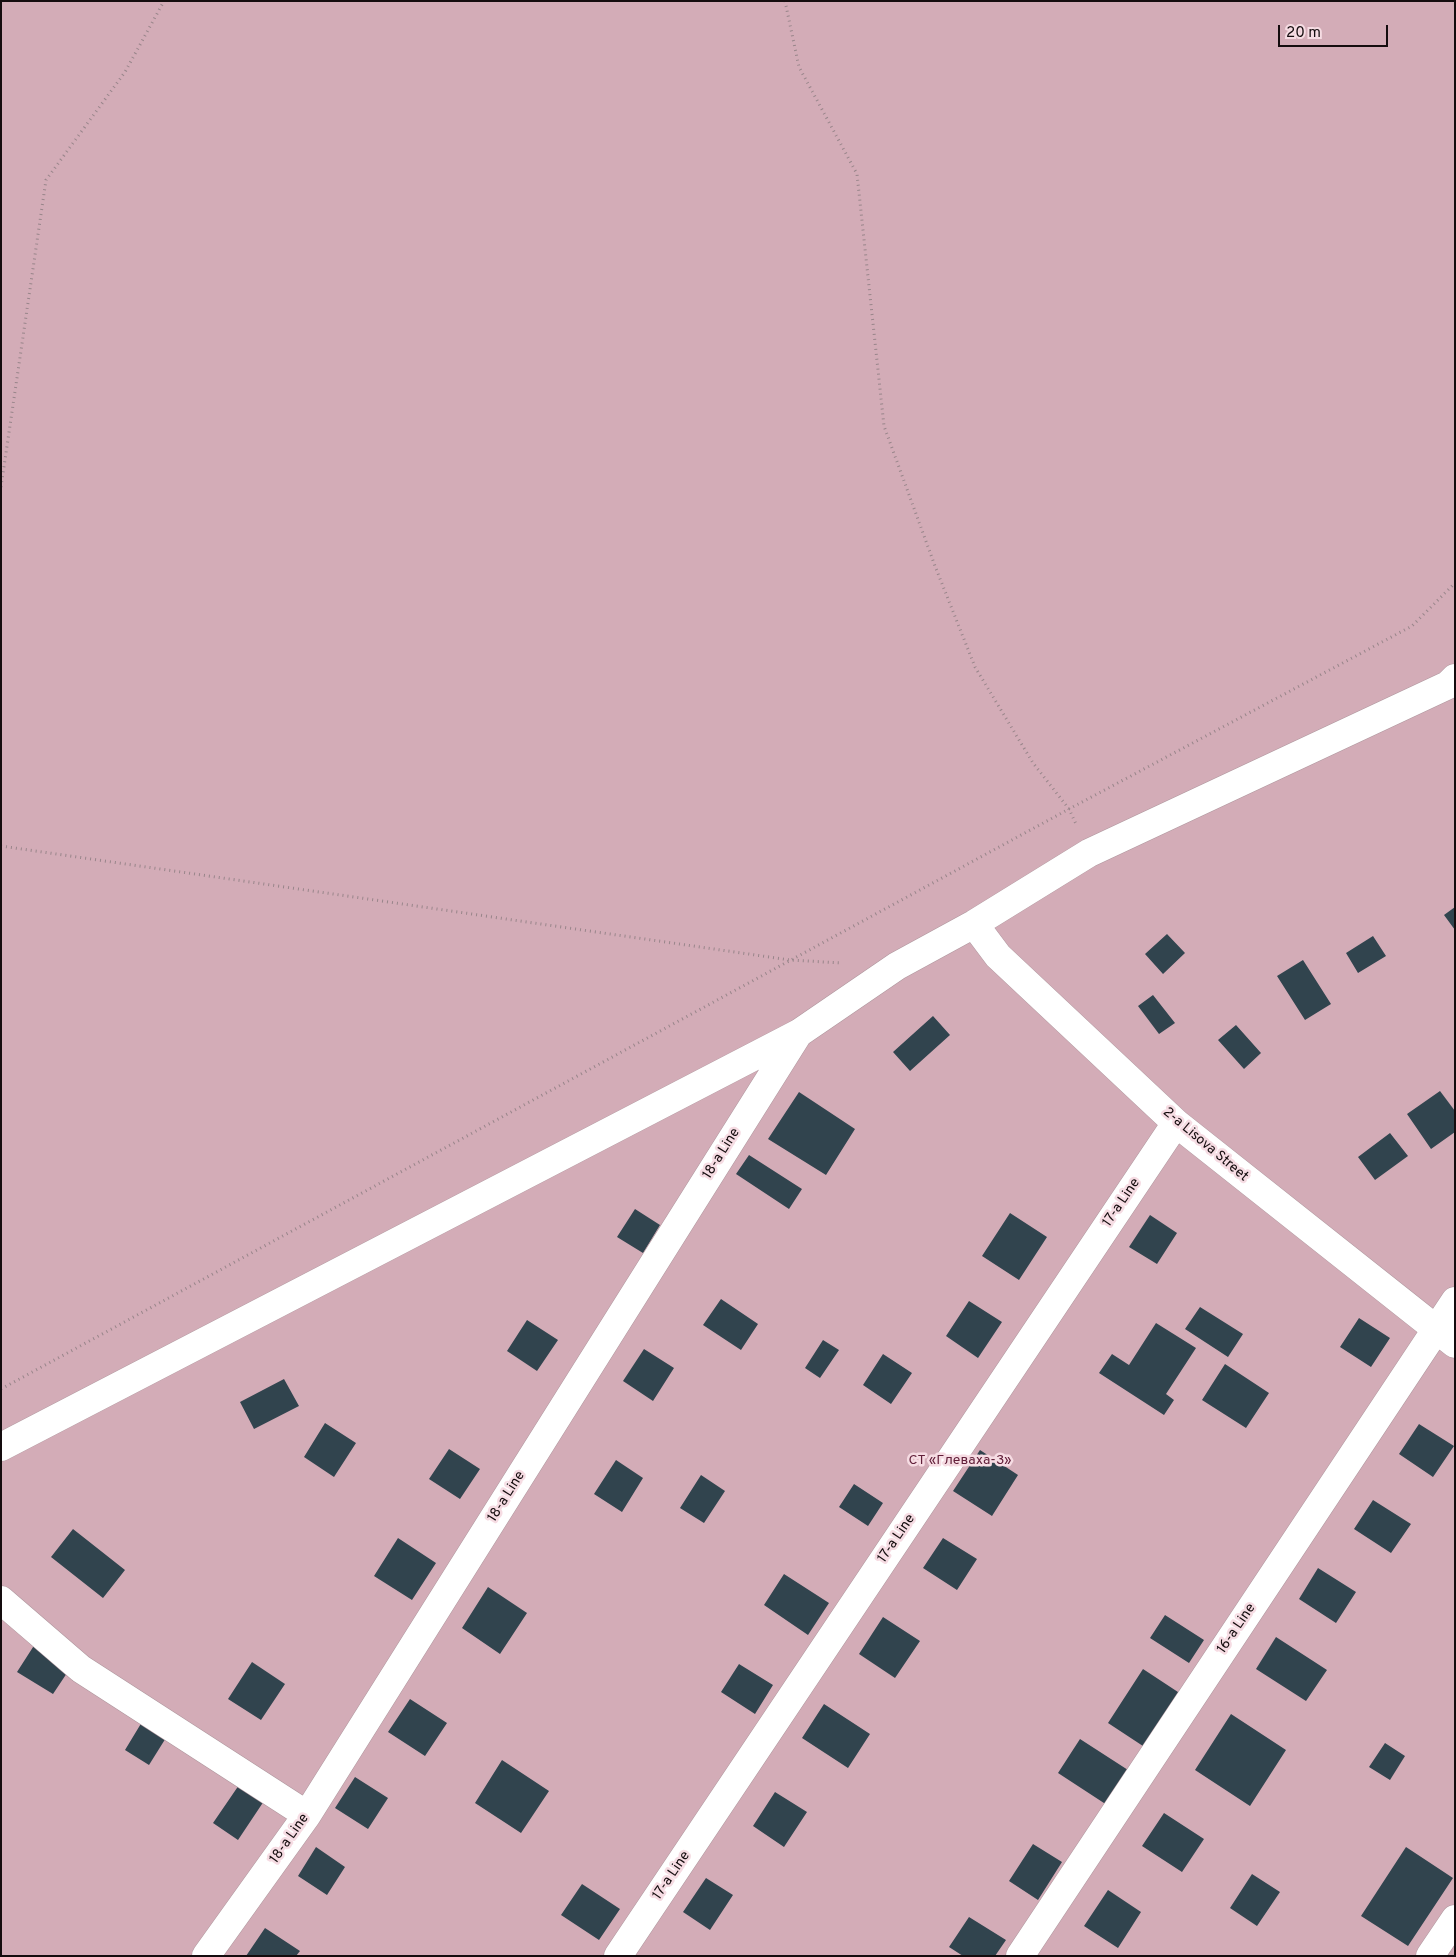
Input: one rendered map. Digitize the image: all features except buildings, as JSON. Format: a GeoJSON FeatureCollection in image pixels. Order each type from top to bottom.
{"type":"FeatureCollection","features":[{"type":"Feature","properties":{"kind":"street"},"geometry":{"type":"LineString","coordinates":[[1,1447],[798,1033],[896,966],[974,924],[1088,853],[1448,685],[1455,678]]}},
{"type":"Feature","properties":{"kind":"street","name":"2-a Lisova Street"},"geometry":{"type":"LineString","coordinates":[[974,924],[998,956],[1176,1123],[1445,1338]]}},
{"type":"Feature","properties":{"kind":"street","name":"18-a Line"},"geometry":{"type":"LineString","coordinates":[[206,1956],[307,1815],[798,1033]]}},
{"type":"Feature","properties":{"kind":"street","name":"17-a Line"},"geometry":{"type":"LineString","coordinates":[[618,1956],[1176,1123]]}},
{"type":"Feature","properties":{"kind":"street","name":"16-a Line"},"geometry":{"type":"LineString","coordinates":[[1020,1956],[1445,1338],[1455,1301]]}},
{"type":"Feature","properties":{"kind":"street"},"geometry":{"type":"LineString","coordinates":[[1,1600],[82,1669],[307,1815]]}},
{"type":"Feature","properties":{"kind":"street"},"geometry":{"type":"LineString","coordinates":[[1430,1956],[1455,1919]]}},
{"type":"Feature","properties":{"kind":"path"},"geometry":{"type":"LineString","coordinates":[[1,487],[46,180],[125,72],[164,1]]}},
{"type":"Feature","properties":{"kind":"path"},"geometry":{"type":"LineString","coordinates":[[785,1],[799,67],[857,174],[884,426],[935,566],[975,667],[1033,763],[1069,809],[1088,853]]}},
{"type":"Feature","properties":{"kind":"path"},"geometry":{"type":"LineString","coordinates":[[1,1389],[1069,809],[1412,626],[1455,583]]}},
{"type":"Feature","properties":{"kind":"path"},"geometry":{"type":"LineString","coordinates":[[1,846],[790,960],[896,966]]}},
{"type":"Feature","properties":{"kind":"green space","name":"СТ «Глеваха-3»"},"geometry":{"type":"Polygon","coordinates":[[[1,1],[1455,1],[1455,1956],[1,1956],[1,1]]]}}]}
